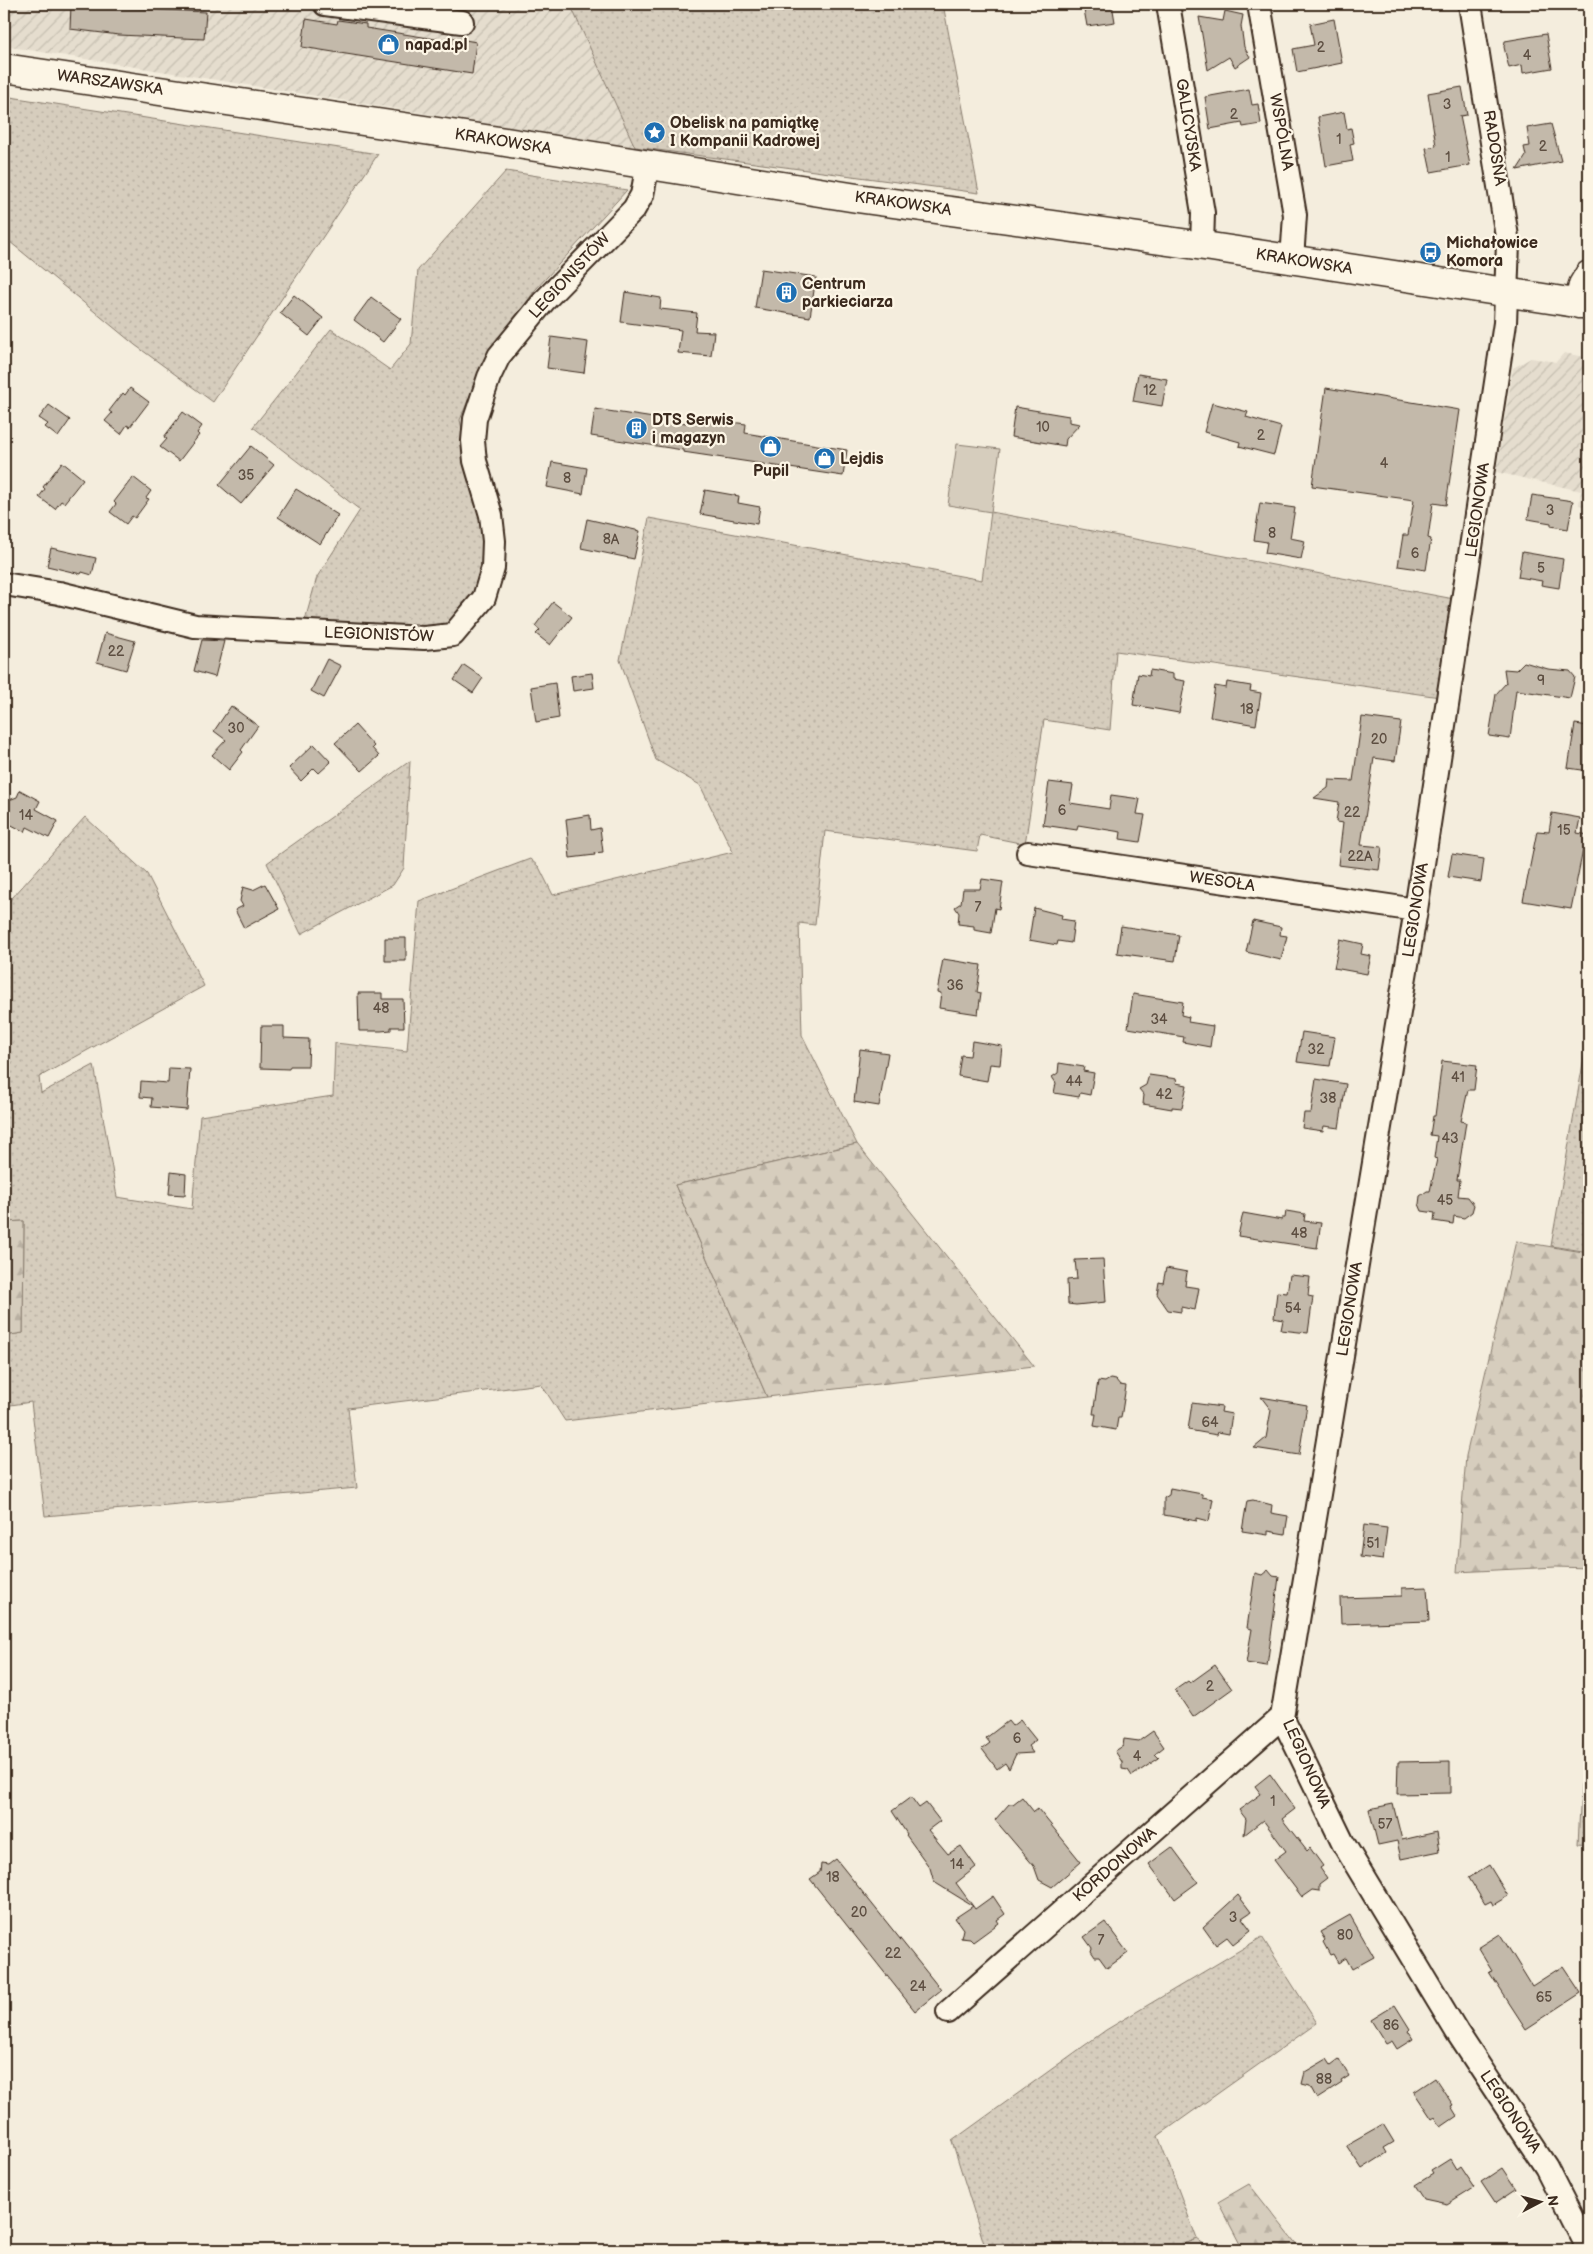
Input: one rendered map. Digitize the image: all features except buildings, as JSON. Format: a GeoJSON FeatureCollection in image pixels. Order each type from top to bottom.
{"type":"FeatureCollection","features":[{"type":"Feature","properties":{"kind":"main road","name":"WARSZAWSKA"},"geometry":{"type":"LineString","coordinates":[[4,68],[217,99]]}},
{"type":"Feature","properties":{"kind":"main road","name":"KRAKOWSKA"},"geometry":{"type":"LineString","coordinates":[[217,99],[648,164],[857,198],[1202,246],[1584,305]]}},
{"type":"Feature","properties":{"kind":"main road"},"geometry":{"type":"LineString","coordinates":[[1584,305],[1583,285],[1589,275]]}},
{"type":"Feature","properties":{"kind":"street"},"geometry":{"type":"LineString","coordinates":[[333,4],[462,22]]}},
{"type":"Feature","properties":{"kind":"street","name":"GALICYJSKA"},"geometry":{"type":"LineString","coordinates":[[1168,4],[1202,213],[1202,246]]}},
{"type":"Feature","properties":{"kind":"street","name":"WSPÓLNA"},"geometry":{"type":"LineString","coordinates":[[1259,4],[1295,215],[1292,260]]}},
{"type":"Feature","properties":{"kind":"street","name":"RADOSNA"},"geometry":{"type":"LineString","coordinates":[[1470,4],[1508,243],[1507,293]]}},
{"type":"Feature","properties":{"kind":"street","name":"LEGIONISTÓW"},"geometry":{"type":"LineString","coordinates":[[4,584],[58,593],[196,626],[424,638],[453,635],[484,598],[493,568],[494,542],[491,515],[475,461],[474,441],[475,419],[489,377],[499,356],[544,301],[634,209],[642,195],[648,164]]}},
{"type":"Feature","properties":{"kind":"street","name":"LEGIONOWA"},"geometry":{"type":"LineString","coordinates":[[1507,293],[1505,323],[1494,399],[1416,910],[1282,1717],[1343,1843],[1457,2032],[1546,2167],[1588,2250]]}},
{"type":"Feature","properties":{"kind":"street","name":"WESOŁA"},"geometry":{"type":"LineString","coordinates":[[1028,853],[1416,910]]}},
{"type":"Feature","properties":{"kind":"street","name":"KORDONOWA"},"geometry":{"type":"LineString","coordinates":[[948,2012],[1282,1717]]}},
{"type":"Feature","properties":{"kind":"shaded area"},"geometry":{"type":"Polygon","coordinates":[[[4,4],[570,4],[635,147],[4,46],[4,4]]]}},
{"type":"Feature","properties":{"kind":"shaded area"},"geometry":{"type":"Polygon","coordinates":[[[1564,353],[1589,358],[1589,507],[1579,505],[1581,491],[1496,472],[1513,368],[1531,358],[1556,362],[1564,353]]]}},
{"type":"Feature","properties":{"kind":"green space"},"geometry":{"type":"Polygon","coordinates":[[[570,4],[943,4],[979,193],[635,147],[570,4]]]}},
{"type":"Feature","properties":{"kind":"green space"},"geometry":{"type":"Polygon","coordinates":[[[4,96],[378,154],[213,402],[135,345],[4,237],[4,96]]]}},
{"type":"Feature","properties":{"kind":"green space"},"geometry":{"type":"Polygon","coordinates":[[[506,171],[627,190],[536,289],[484,361],[460,420],[486,535],[485,571],[458,617],[438,629],[304,624],[317,577],[360,510],[253,427],[331,329],[390,370],[411,344],[418,270],[506,171]]]}},
{"type":"Feature","properties":{"kind":"green space"},"geometry":{"type":"Polygon","coordinates":[[[957,444],[1000,449],[991,512],[948,505],[957,444]]]}},
{"type":"Feature","properties":{"kind":"green space"},"geometry":{"type":"Polygon","coordinates":[[[991,512],[1454,599],[1440,697],[1116,651],[1110,730],[1044,720],[1025,844],[980,835],[977,851],[825,831],[815,925],[799,923],[802,1035],[857,1144],[675,1185],[767,1397],[565,1421],[541,1384],[348,1408],[357,1488],[45,1516],[31,1402],[4,1406],[4,1336],[23,1333],[24,1221],[4,1222],[4,907],[85,817],[147,874],[204,986],[39,1077],[41,1093],[94,1065],[117,1197],[192,1209],[200,1116],[333,1096],[335,1043],[407,1051],[419,901],[530,859],[539,867],[553,895],[733,852],[700,785],[656,760],[620,660],[649,518],[982,580],[991,512]]]}},
{"type":"Feature","properties":{"kind":"green space"},"geometry":{"type":"Polygon","coordinates":[[[410,761],[404,868],[393,885],[301,934],[267,863],[410,761]]]}},
{"type":"Feature","properties":{"kind":"green space"},"geometry":{"type":"Polygon","coordinates":[[[1589,1029],[1589,1252],[1551,1246],[1589,1029]]]}},
{"type":"Feature","properties":{"kind":"green space"},"geometry":{"type":"Polygon","coordinates":[[[857,1144],[1034,1366],[767,1397],[675,1185],[857,1144]]]}},
{"type":"Feature","properties":{"kind":"green space"},"geometry":{"type":"Polygon","coordinates":[[[24,1221],[23,1333],[4,1336],[4,1222],[24,1221]]]}},
{"type":"Feature","properties":{"kind":"green space"},"geometry":{"type":"Polygon","coordinates":[[[1516,1241],[1589,1253],[1589,1568],[1556,1567],[1457,1572],[1466,1456],[1516,1241]]]}},
{"type":"Feature","properties":{"kind":"green space"},"geometry":{"type":"Polygon","coordinates":[[[1589,1731],[1589,1845],[1578,1844],[1584,1732],[1589,1731]]]}},
{"type":"Feature","properties":{"kind":"green space"},"geometry":{"type":"Polygon","coordinates":[[[1262,1937],[1317,2023],[1158,2136],[1197,2239],[1167,2250],[986,2250],[952,2141],[1106,2030],[1262,1937]]]}},
{"type":"Feature","properties":{"kind":"green space"},"geometry":{"type":"Polygon","coordinates":[[[1249,2184],[1301,2250],[1239,2250],[1242,2248],[1218,2202],[1249,2184]]]}},
{"type":"Feature","properties":{"kind":"green space"},"geometry":{"type":"Polygon","coordinates":[[[1197,2239],[1212,2250],[1167,2250],[1197,2239]]]}},
{"type":"Feature","properties":{"kind":"place","name":"napad.pl"},"geometry":{"type":"Point","coordinates":[389,45]}},
{"type":"Feature","properties":{"kind":"place","name":"Obelisk na pamiątkę I Kompanii Kadrowej"},"geometry":{"type":"Point","coordinates":[654,132]}},
{"type":"Feature","properties":{"kind":"place","name":"Michałowice Komora"},"geometry":{"type":"Point","coordinates":[1430,252]}},
{"type":"Feature","properties":{"kind":"place","name":"Centrum parkieciarza"},"geometry":{"type":"Point","coordinates":[786,293]}},
{"type":"Feature","properties":{"kind":"place","name":"DTS Serwis i magazyn"},"geometry":{"type":"Point","coordinates":[636,429]}},
{"type":"Feature","properties":{"kind":"place","name":"Pupil"},"geometry":{"type":"Point","coordinates":[771,447]}},
{"type":"Feature","properties":{"kind":"place","name":"Lejdis"},"geometry":{"type":"Point","coordinates":[824,459]}}]}
